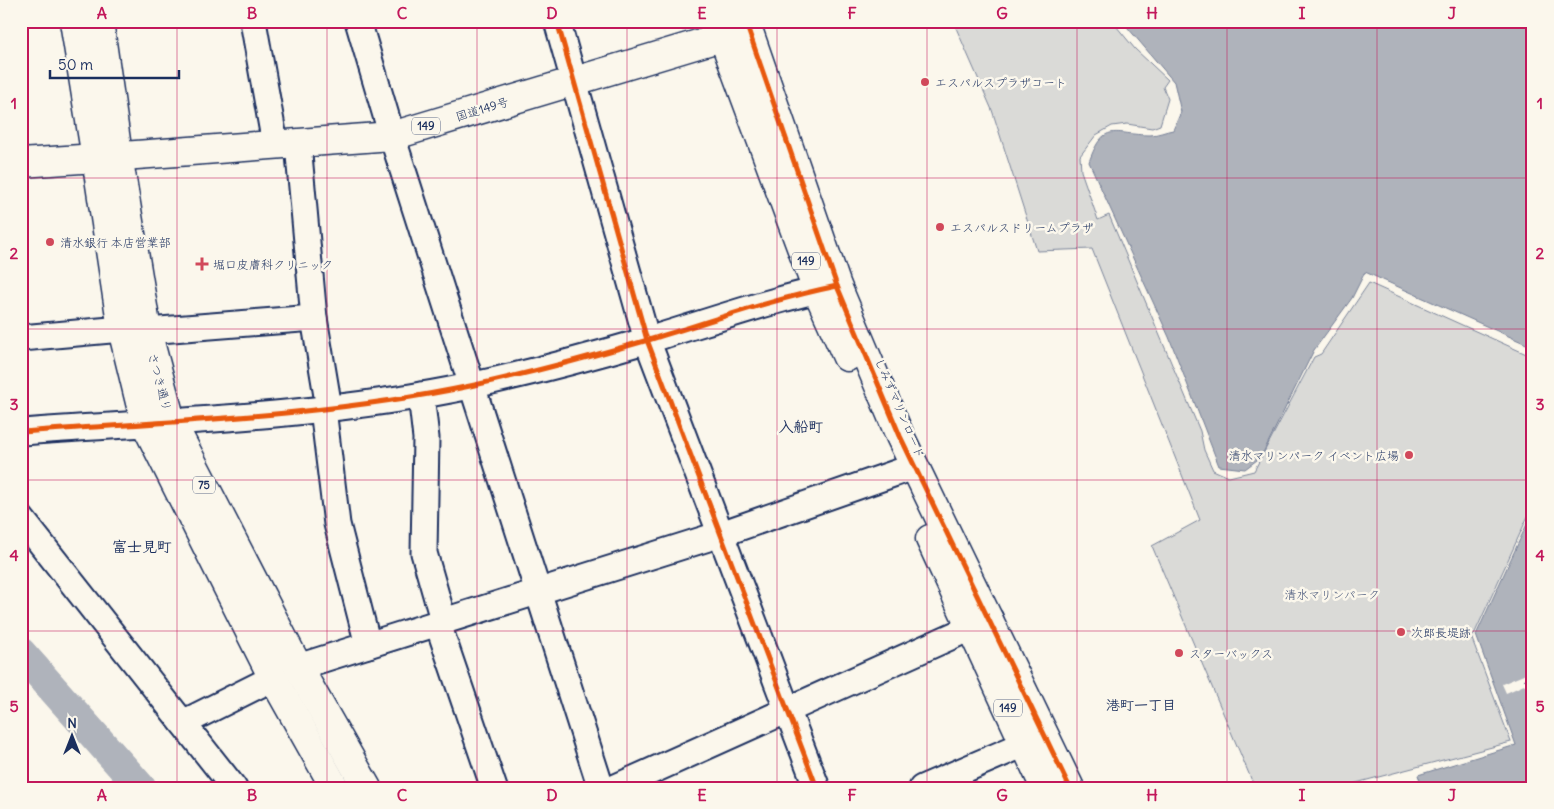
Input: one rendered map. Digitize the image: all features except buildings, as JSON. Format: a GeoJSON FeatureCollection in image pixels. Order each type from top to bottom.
{"type":"FeatureCollection","features":[{"type":"Feature","properties":{"kind":"main road","name":"さつき通り"},"geometry":{"type":"LineString","coordinates":[[74,21],[107,157],[135,330],[158,422],[273,678],[335,788]]}},
{"type":"Feature","properties":{"kind":"main road","name":"さつき通り"},"geometry":{"type":"LineString","coordinates":[[99,21],[107,157]]}},
{"type":"Feature","properties":{"kind":"main road","name":"国道149号"},"geometry":{"type":"LineString","coordinates":[[21,163],[392,136],[574,82],[729,26]]}},
{"type":"Feature","properties":{"kind":"main road","name":"しみずマリンロード"},"geometry":{"type":"LineString","coordinates":[[729,26],[827,288],[906,469],[1036,739],[1070,788]]}},
{"type":"Feature","properties":{"kind":"main road","name":"さつき通り"},"geometry":{"type":"LineString","coordinates":[[158,422],[368,788]]}},
{"type":"Feature","properties":{"kind":"main road"},"geometry":{"type":"LineString","coordinates":[[273,678],[298,667]]}},
{"type":"Feature","properties":{"kind":"main road","name":"しみずマリンロード"},"geometry":{"type":"LineString","coordinates":[[1036,739],[1045,788]]}},
{"type":"Feature","properties":{"kind":"street"},"geometry":{"type":"LineString","coordinates":[[253,21],[287,144],[326,409],[337,524],[368,645]]}},
{"type":"Feature","properties":{"kind":"street"},"geometry":{"type":"LineString","coordinates":[[358,21],[392,136],[540,592],[601,788]]}},
{"type":"Feature","properties":{"kind":"street"},"geometry":{"type":"LineString","coordinates":[[557,21],[647,340],[817,788]]}},
{"type":"Feature","properties":{"kind":"street"},"geometry":{"type":"LineString","coordinates":[[21,432],[326,409],[421,395],[472,385],[647,340],[791,296],[827,288]]}},
{"type":"Feature","properties":{"kind":"street"},"geometry":{"type":"LineString","coordinates":[[21,338],[314,318]]}},
{"type":"Feature","properties":{"kind":"street"},"geometry":{"type":"LineString","coordinates":[[421,395],[426,438],[424,553],[441,623],[494,788]]}},
{"type":"Feature","properties":{"kind":"street"},"geometry":{"type":"LineString","coordinates":[[298,667],[721,534],[906,469]]}},
{"type":"Feature","properties":{"kind":"street"},"geometry":{"type":"LineString","coordinates":[[21,518],[234,788]]}},
{"type":"Feature","properties":{"kind":"street"},"geometry":{"type":"LineString","coordinates":[[614,788],[980,624]]}},
{"type":"Feature","properties":{"kind":"street"},"geometry":{"type":"LineString","coordinates":[[184,724],[273,678]]}},
{"type":"Feature","properties":{"kind":"street"},"geometry":{"type":"LineString","coordinates":[[922,788],[1036,739]]}},
{"type":"Feature","properties":{"kind":"green space","name":"清水マリンパーク"},"geometry":{"type":"Polygon","coordinates":[[[953,21],[1112,21],[1135,49],[1168,80],[1163,87],[1168,99],[1160,125],[1152,128],[1127,124],[1112,126],[1096,135],[1080,156],[1081,171],[1098,220],[1109,215],[1200,431],[1204,450],[1213,470],[1229,477],[1254,471],[1314,357],[1321,354],[1369,283],[1533,357],[1533,505],[1472,639],[1511,742],[1337,788],[1255,788],[1152,546],[1200,520],[1092,249],[1037,251],[992,110],[953,21]]]}},
{"type":"Feature","properties":{"kind":"shaded area"},"geometry":{"type":"Polygon","coordinates":[[[1122,21],[1533,21],[1533,347],[1365,272],[1352,298],[1314,350],[1261,457],[1245,469],[1219,466],[1169,337],[1089,162],[1094,149],[1105,135],[1119,132],[1153,135],[1173,130],[1181,112],[1174,82],[1122,21]]]}},
{"type":"Feature","properties":{"kind":"shaded area"},"geometry":{"type":"Polygon","coordinates":[[[1533,511],[1533,788],[1423,788],[1418,775],[1516,745],[1476,635],[1533,511]]]}},
{"type":"Feature","properties":{"kind":"pier"},"geometry":{"type":"Polygon","coordinates":[[[1533,671],[1533,681],[1506,693],[1502,684],[1533,671]]]}},
{"type":"Feature","properties":{"kind":"waterway"},"geometry":{"type":"LineString","coordinates":[[21,653],[141,788]]}},
{"type":"Feature","properties":{"kind":"ferry route"},"geometry":{"type":"LineString","coordinates":[[1524,680],[1533,672]]}},
{"type":"Feature","properties":{"kind":"cycle path"},"geometry":{"type":"LineString","coordinates":[[557,21],[647,340],[817,788]]}},
{"type":"Feature","properties":{"kind":"cycle path"},"geometry":{"type":"LineString","coordinates":[[748,29],[837,286],[900,436],[1070,788]]}},
{"type":"Feature","properties":{"kind":"cycle path"},"geometry":{"type":"LineString","coordinates":[[21,432],[247,417],[359,405],[415,396],[515,376],[648,340],[766,304],[837,286]]}},
{"type":"Feature","properties":{"kind":"place","name":"エスパルスプラザコート"},"geometry":{"type":"Point","coordinates":[925,82]}},
{"type":"Feature","properties":{"kind":"place","name":"エスパルスドリームプラザ"},"geometry":{"type":"Point","coordinates":[940,227]}},
{"type":"Feature","properties":{"kind":"place","name":"清水銀行 本店営業部"},"geometry":{"type":"Point","coordinates":[50,242]}},
{"type":"Feature","properties":{"kind":"place","name":"堀口皮膚科クリニック"},"geometry":{"type":"Point","coordinates":[202,264]}},
{"type":"Feature","properties":{"kind":"place","name":"清水マリンパーク イベント広場"},"geometry":{"type":"Point","coordinates":[1409,455]}},
{"type":"Feature","properties":{"kind":"place","name":"次郎長堤跡"},"geometry":{"type":"Point","coordinates":[1401,632]}},
{"type":"Feature","properties":{"kind":"place","name":"スターバックス"},"geometry":{"type":"Point","coordinates":[1179,653]}},
{"type":"Feature","properties":{"kind":"district","name":"入船町"},"geometry":{"type":"Point","coordinates":[801,426]}},
{"type":"Feature","properties":{"kind":"district","name":"富士見町"},"geometry":{"type":"Point","coordinates":[142,546]}},
{"type":"Feature","properties":{"kind":"district","name":"港町一丁目"},"geometry":{"type":"Point","coordinates":[1141,705]}}]}
